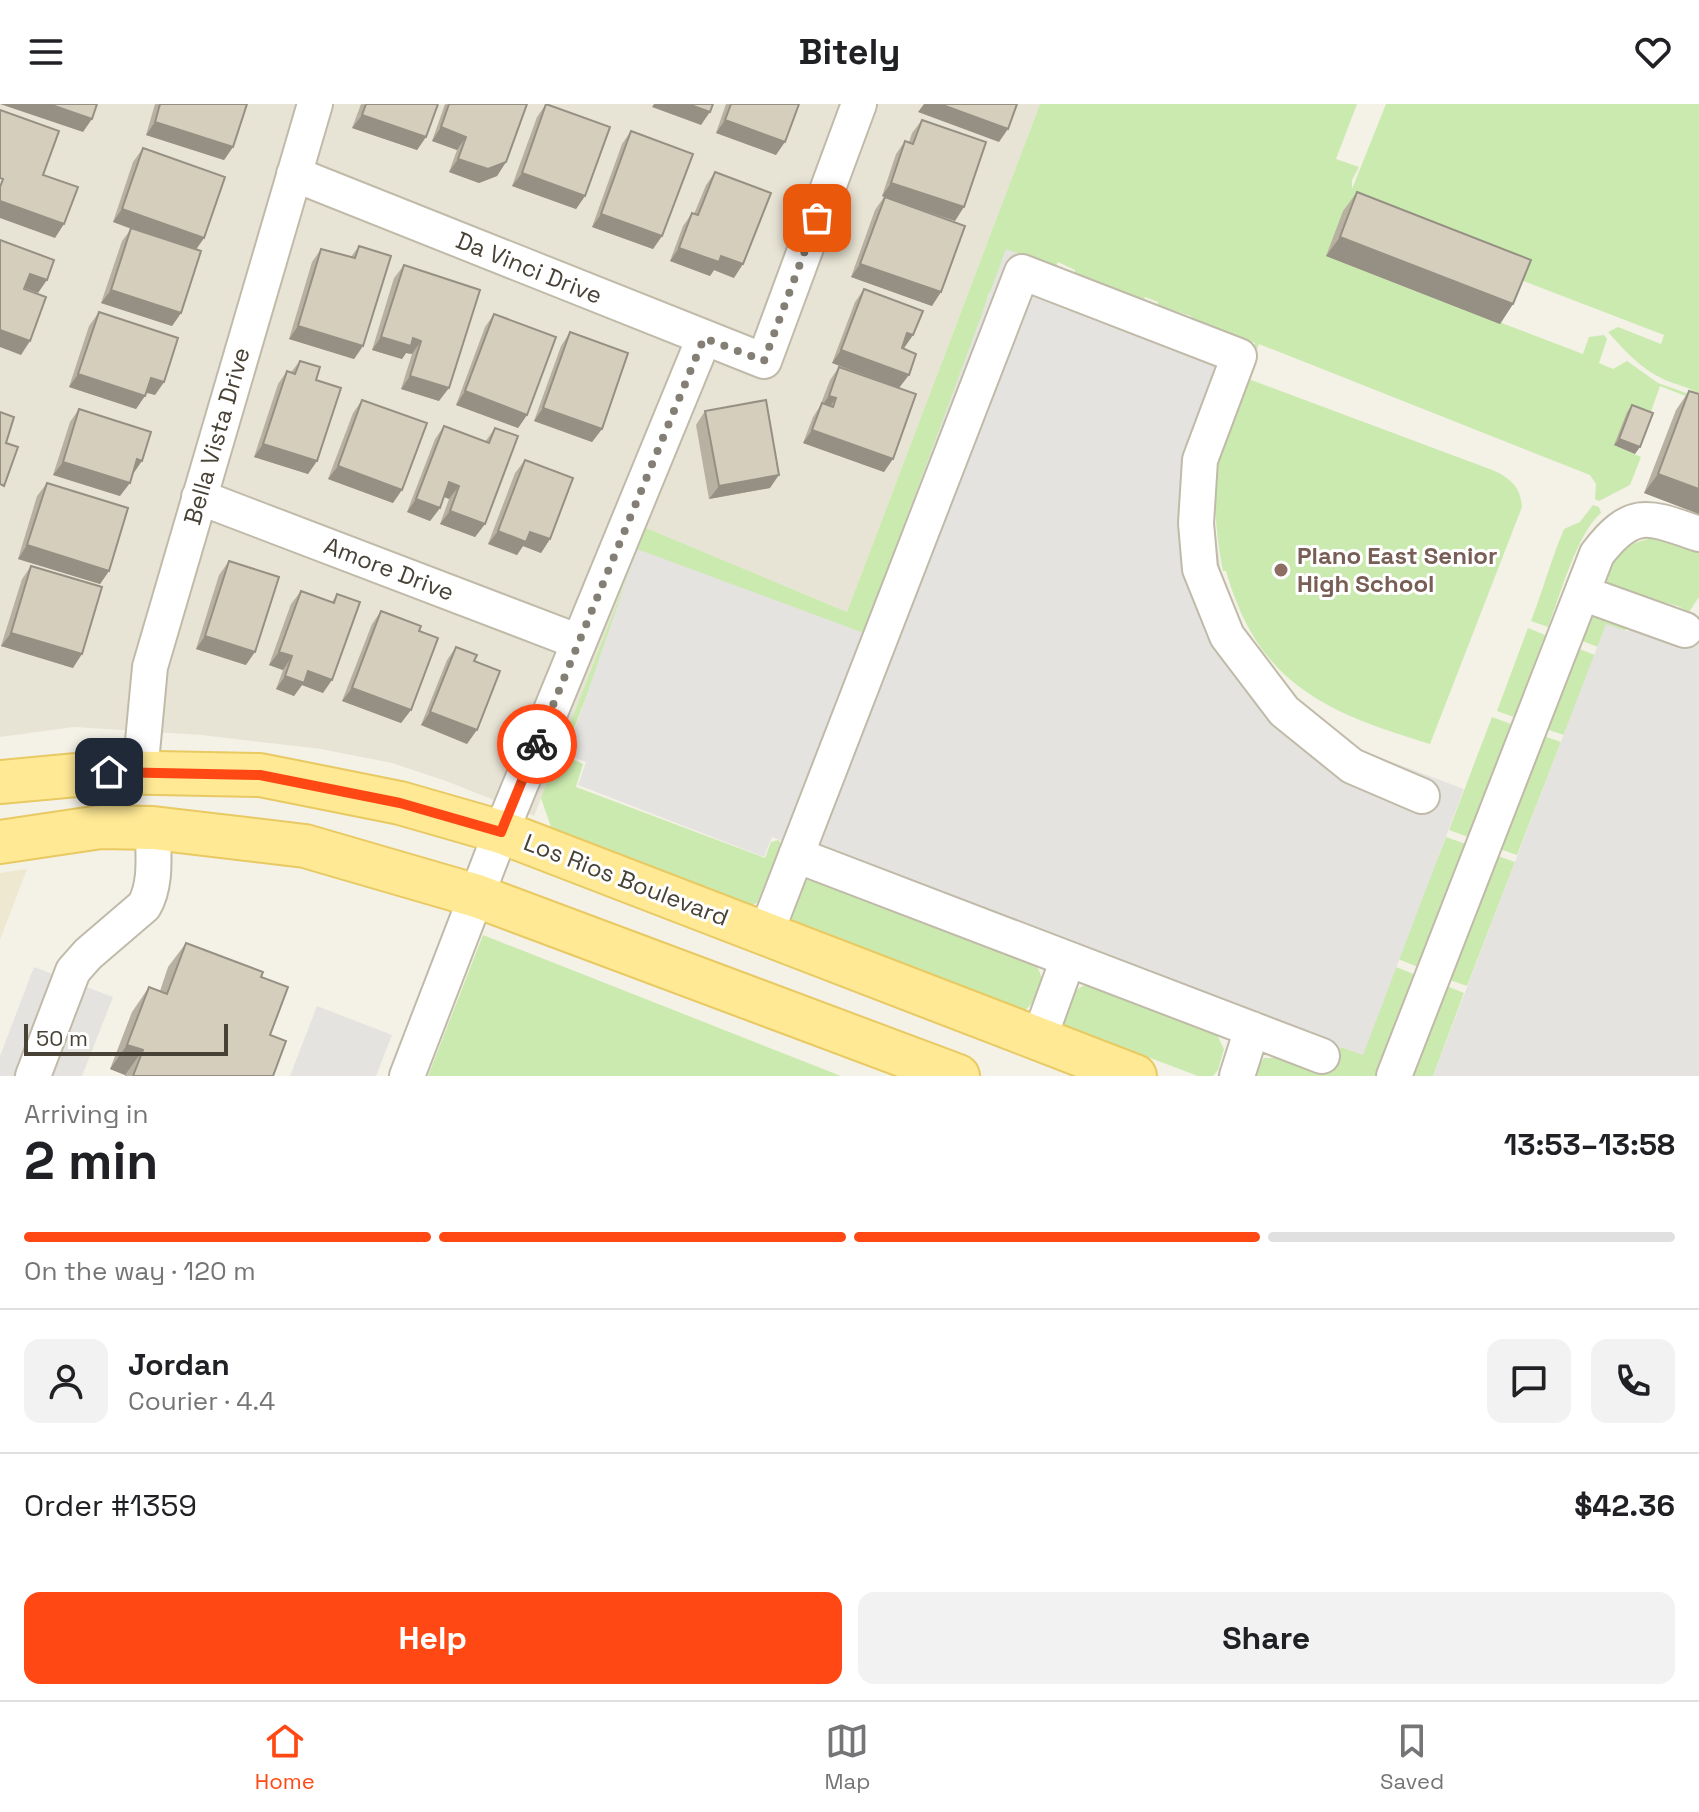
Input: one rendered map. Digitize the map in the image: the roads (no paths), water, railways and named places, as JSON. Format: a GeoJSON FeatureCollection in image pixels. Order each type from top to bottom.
{"type":"FeatureCollection","features":[{"type":"Feature","properties":{"kind":"main road","name":"Los Rios Boulevard"},"geometry":{"type":"LineString","coordinates":[[0,782],[109,772],[260,775],[400,803],[501,832],[1135,1076]]}},
{"type":"Feature","properties":{"kind":"main road"},"geometry":{"type":"LineString","coordinates":[[0,842],[101,827],[153,828],[305,846],[477,896],[958,1076]]}},
{"type":"Feature","properties":{"kind":"street","name":"Bella Vista Drive"},"geometry":{"type":"LineString","coordinates":[[140,773],[150,667],[315,104]]}},
{"type":"Feature","properties":{"kind":"street","name":"Da Vinci Drive"},"geometry":{"type":"LineString","coordinates":[[294,174],[764,361],[859,104]]}},
{"type":"Feature","properties":{"kind":"street"},"geometry":{"type":"LineString","coordinates":[[766,933],[1022,272],[1239,356],[1200,460],[1196,523],[1200,569],[1227,636],[1284,711],[1352,766],[1422,796]]}},
{"type":"Feature","properties":{"kind":"street"},"geometry":{"type":"LineString","coordinates":[[407,1076],[501,832],[704,338]]}},
{"type":"Feature","properties":{"kind":"street","name":"Amore Drive"},"geometry":{"type":"LineString","coordinates":[[199,497],[579,642]]}},
{"type":"Feature","properties":{"kind":"street"},"geometry":{"type":"LineString","coordinates":[[1394,1076],[1597,554],[1613,533],[1633,521],[1655,519],[1699,534]]}},
{"type":"Feature","properties":{"kind":"street"},"geometry":{"type":"LineString","coordinates":[[1582,593],[1685,630]]}},
{"type":"Feature","properties":{"kind":"street"},"geometry":{"type":"LineString","coordinates":[[33,1076],[73,971],[88,954],[144,906],[149,897],[153,828]]}},
{"type":"Feature","properties":{"kind":"street"},"geometry":{"type":"LineString","coordinates":[[796,855],[1322,1056]]}},
{"type":"Feature","properties":{"kind":"street"},"geometry":{"type":"LineString","coordinates":[[1039,1039],[1068,959]]}},
{"type":"Feature","properties":{"kind":"street"},"geometry":{"type":"LineString","coordinates":[[1237,1076],[1252,1029]]}},
{"type":"Feature","properties":{"kind":"place","name":"Plano East Senior High School"},"geometry":{"type":"Point","coordinates":[1281,570]}}]}
